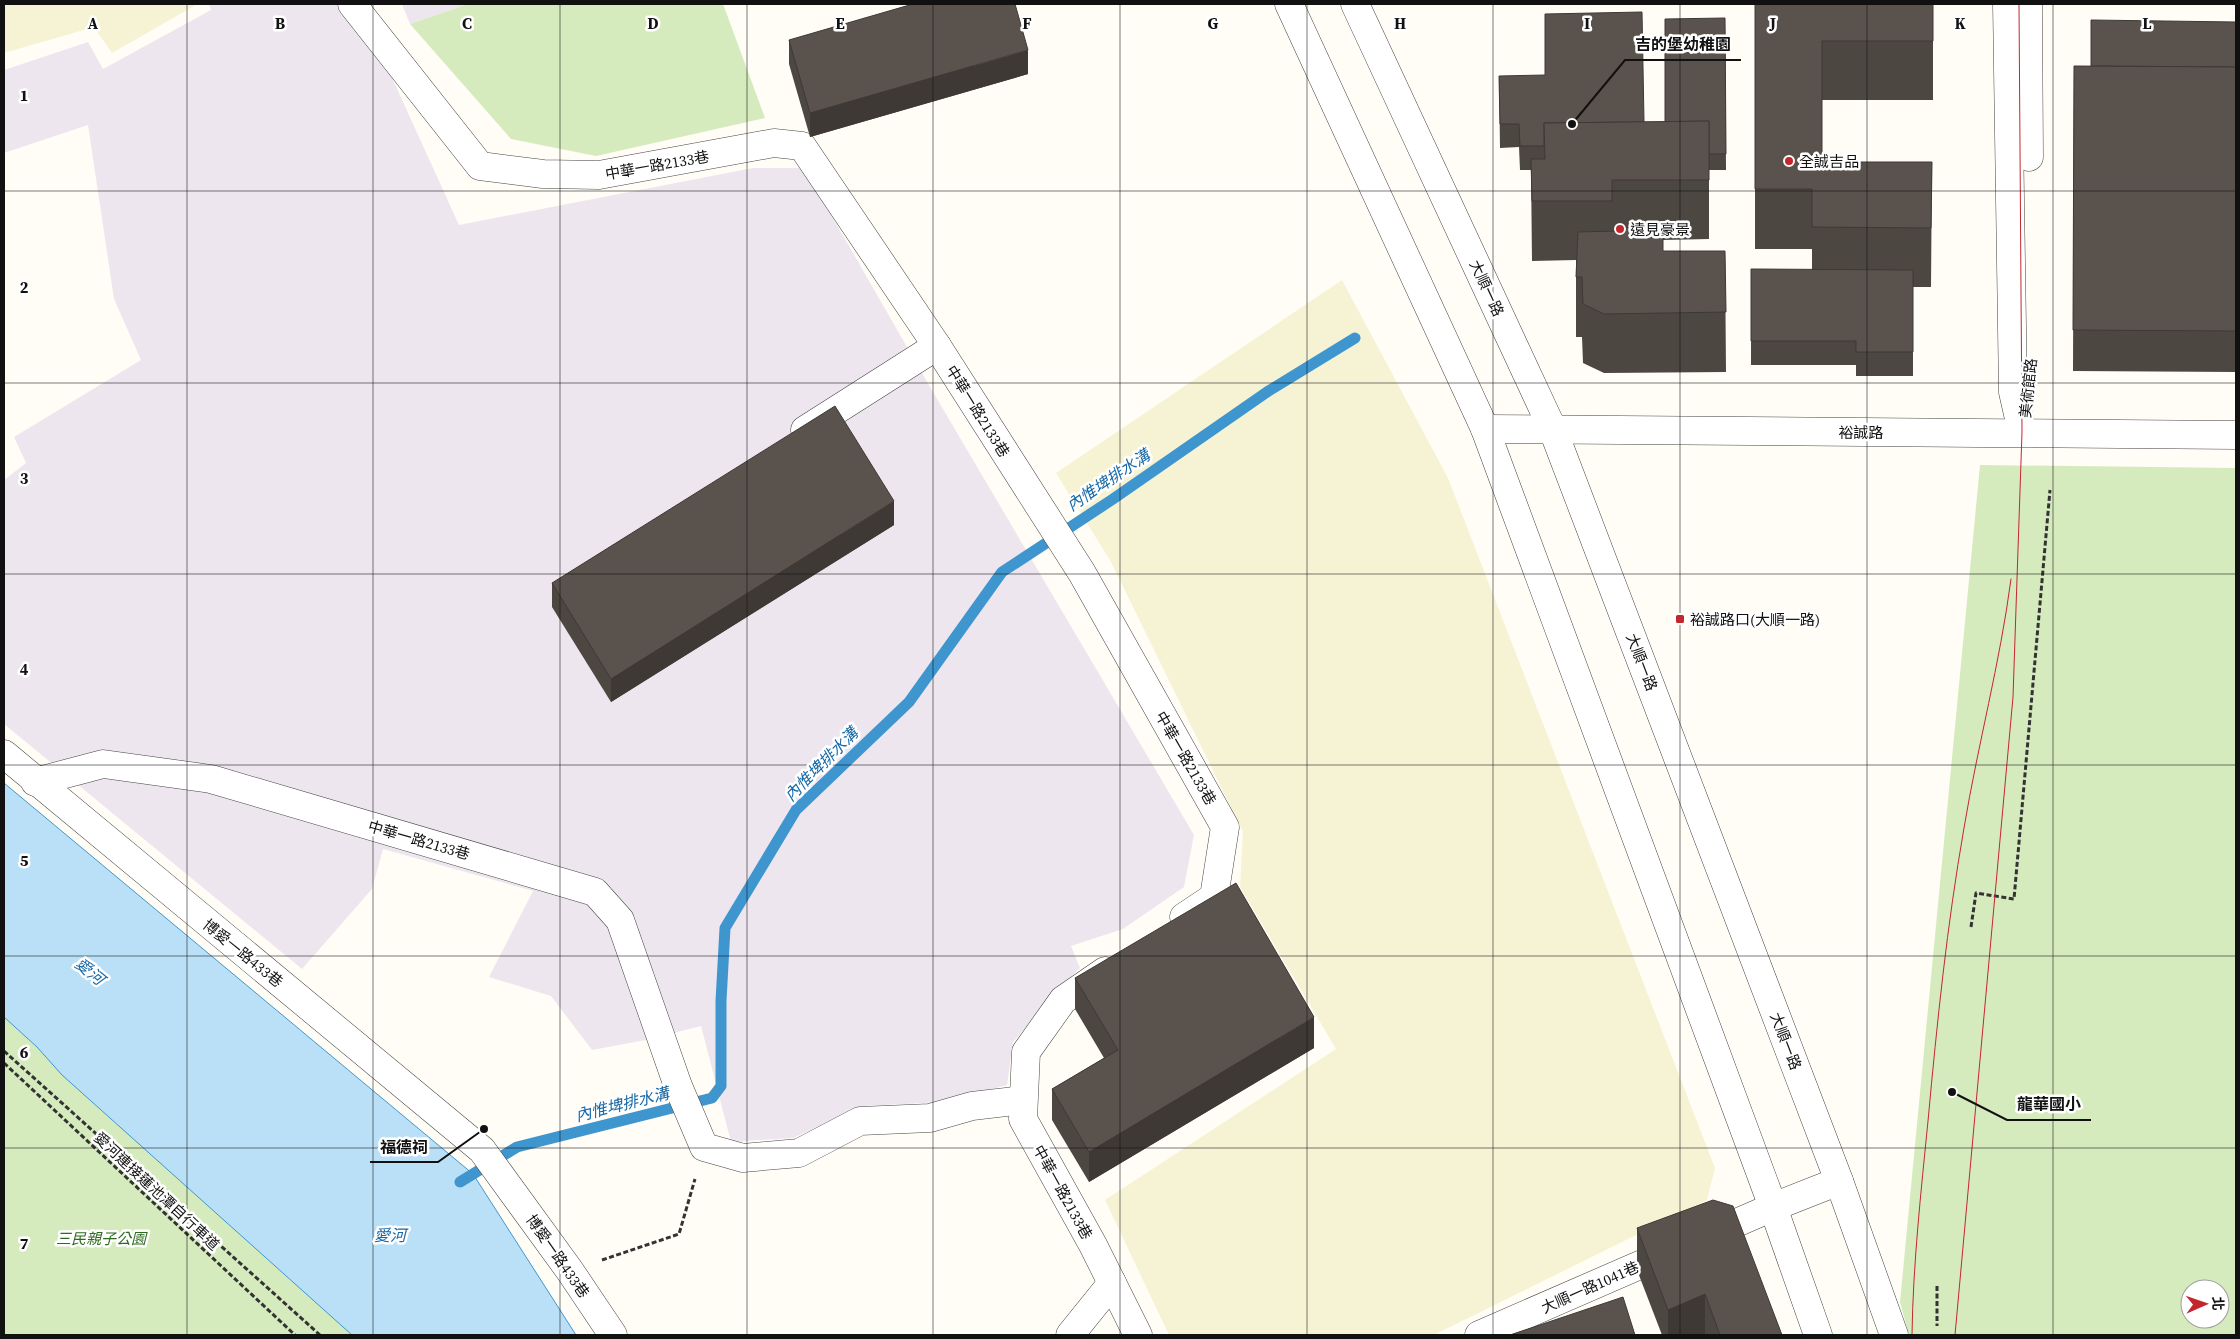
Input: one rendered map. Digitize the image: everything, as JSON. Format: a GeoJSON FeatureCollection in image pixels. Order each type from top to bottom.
{"type":"FeatureCollection","features":[{"type":"Feature","properties":{"kind":"street","name":"中華一路2133巷"},"geometry":{"type":"LineString","coordinates":[[352,4],[480,166],[543,174],[599,176],[774,144],[802,146],[937,346],[1082,573],[1226,827],[1214,897],[1166,929]]}},
{"type":"Feature","properties":{"kind":"street"},"geometry":{"type":"LineString","coordinates":[[1289,4],[1485,429],[1773,1207],[1818,1335]]}},
{"type":"Feature","properties":{"kind":"street","name":"大順一路"},"geometry":{"type":"LineString","coordinates":[[1355,4],[1553,430],[1840,1181],[1894,1335]]}},
{"type":"Feature","properties":{"kind":"street","name":"美術館路"},"geometry":{"type":"LineString","coordinates":[[2007,4],[2013,392],[2022,432]]}},
{"type":"Feature","properties":{"kind":"street","name":"美術館路"},"geometry":{"type":"LineString","coordinates":[[2022,432],[2030,393],[2032,360],[2028,4]]}},
{"type":"Feature","properties":{"kind":"street"},"geometry":{"type":"LineString","coordinates":[[787,442],[937,346]]}},
{"type":"Feature","properties":{"kind":"street","name":"裕誠路"},"geometry":{"type":"LineString","coordinates":[[1485,429],[2236,435]]}},
{"type":"Feature","properties":{"kind":"street","name":"博愛一路433巷"},"geometry":{"type":"LineString","coordinates":[[4,754],[35,782],[482,1150],[570,1271],[613,1335]]}},
{"type":"Feature","properties":{"kind":"street","name":"中華一路2133巷"},"geometry":{"type":"LineString","coordinates":[[35,782],[102,764],[211,779],[595,892],[620,920],[678,1086],[704,1147]]}},
{"type":"Feature","properties":{"kind":"street","name":"中華一路2133巷"},"geometry":{"type":"LineString","coordinates":[[1127,956],[1063,1000],[1031,1044],[1026,1052],[1022,1119],[1112,1283],[1138,1335]]}},
{"type":"Feature","properties":{"kind":"street"},"geometry":{"type":"LineString","coordinates":[[704,1147],[743,1158],[799,1153],[860,1121],[930,1118],[972,1106],[1023,1100]]}},
{"type":"Feature","properties":{"kind":"street","name":"大順一路1041巷"},"geometry":{"type":"LineString","coordinates":[[1479,1335],[1773,1207],[1840,1181]]}},
{"type":"Feature","properties":{"kind":"street"},"geometry":{"type":"LineString","coordinates":[[1070,1335],[1112,1283]]}},
{"type":"Feature","properties":{"kind":"path"},"geometry":{"type":"LineString","coordinates":[[1971,927],[1976,893],[2014,899],[2050,490]]}},
{"type":"Feature","properties":{"kind":"path"},"geometry":{"type":"LineString","coordinates":[[4,1051],[320,1335]]}},
{"type":"Feature","properties":{"kind":"path","name":"愛河連接蓮池潭自行車道"},"geometry":{"type":"LineString","coordinates":[[4,1063],[295,1335]]}},
{"type":"Feature","properties":{"kind":"path"},"geometry":{"type":"LineString","coordinates":[[570,1271],[679,1234],[704,1147]]}},
{"type":"Feature","properties":{"kind":"path"},"geometry":{"type":"LineString","coordinates":[[1937,1286],[1937,1326]]}},
{"type":"Feature","properties":{"kind":"shaded area"},"geometry":{"type":"Polygon","coordinates":[[[4,4],[193,4],[194,6],[112,53],[94,27],[4,53],[4,4]]]}},
{"type":"Feature","properties":{"kind":"shaded area"},"geometry":{"type":"Polygon","coordinates":[[[209,4],[340,4],[379,49],[459,225],[753,168],[804,168],[933,392],[1194,835],[1184,887],[1123,929],[1071,946],[1080,968],[1060,987],[1013,1042],[1007,1085],[943,1102],[863,1106],[793,1138],[731,1142],[701,1026],[646,1040],[592,1050],[551,996],[489,977],[533,891],[383,849],[372,889],[302,969],[4,724],[4,480],[26,463],[14,437],[141,360],[114,299],[88,125],[4,153],[4,70],[88,42],[103,69],[211,10],[209,4]]]}},
{"type":"Feature","properties":{"kind":"shaded area"},"geometry":{"type":"Polygon","coordinates":[[[402,4],[468,4],[410,24],[402,4]]]}},
{"type":"Feature","properties":{"kind":"shaded area"},"geometry":{"type":"Polygon","coordinates":[[[1342,280],[1448,478],[1715,1168],[1707,1200],[1434,1335],[1169,1335],[1105,1200],[1336,1049],[1240,887],[1243,832],[1111,562],[1056,473],[1342,280]]]}},
{"type":"Feature","properties":{"kind":"green space"},"geometry":{"type":"Polygon","coordinates":[[[468,4],[723,4],[765,118],[596,156],[511,139],[410,24],[468,4]]]}},
{"type":"Feature","properties":{"kind":"green space"},"geometry":{"type":"Polygon","coordinates":[[[1980,465],[2236,468],[2236,1335],[1909,1335],[1900,1302],[1980,465]]]}},
{"type":"Feature","properties":{"kind":"green space","name":"三民親子公園"},"geometry":{"type":"Polygon","coordinates":[[[4,1017],[37,1047],[353,1335],[4,1335],[4,1017]]]}},
{"type":"Feature","properties":{"kind":"water","name":"愛河"},"geometry":{"type":"Polygon","coordinates":[[[4,783],[473,1174],[576,1335],[352,1335],[62,1075],[37,1047],[4,1017],[4,783]]]}},
{"type":"Feature","properties":{"kind":"building"},"geometry":{"type":"Polygon","coordinates":[[[913,4],[1015,4],[1028,50],[810,113],[789,40],[913,4]]]}},
{"type":"Feature","properties":{"kind":"building"},"geometry":{"type":"Polygon","coordinates":[[[1755,4],[1933,4],[1933,41],[1822,41],[1822,162],[1932,162],[1931,228],[1812,227],[1812,189],[1755,189],[1755,4]]]}},
{"type":"Feature","properties":{"kind":"building"},"geometry":{"type":"Polygon","coordinates":[[[1642,12],[1644,122],[1544,123],[1544,146],[1520,146],[1519,124],[1500,124],[1499,76],[1545,75],[1545,14],[1642,12]]]}},
{"type":"Feature","properties":{"kind":"building"},"geometry":{"type":"Polygon","coordinates":[[[1725,18],[1726,154],[1709,154],[1709,121],[1665,122],[1665,19],[1725,18]]]}},
{"type":"Feature","properties":{"kind":"building"},"geometry":{"type":"Polygon","coordinates":[[[2091,20],[2236,22],[2236,67],[2091,66],[2091,20]]]}},
{"type":"Feature","properties":{"kind":"building"},"geometry":{"type":"Polygon","coordinates":[[[2074,66],[2236,67],[2236,331],[2073,330],[2074,66]]]}},
{"type":"Feature","properties":{"kind":"building"},"geometry":{"type":"Polygon","coordinates":[[[1709,121],[1709,180],[1612,180],[1612,201],[1532,201],[1531,159],[1545,159],[1544,123],[1709,121]]]}},
{"type":"Feature","properties":{"kind":"building"},"geometry":{"type":"Polygon","coordinates":[[[1618,227],[1663,228],[1663,251],[1725,251],[1726,312],[1604,314],[1583,304],[1582,277],[1576,277],[1578,232],[1618,231],[1618,227]]]}},
{"type":"Feature","properties":{"kind":"building"},"geometry":{"type":"Polygon","coordinates":[[[1751,269],[1913,270],[1913,352],[1856,352],[1856,341],[1751,341],[1751,269]]]}},
{"type":"Feature","properties":{"kind":"building"},"geometry":{"type":"Polygon","coordinates":[[[835,406],[894,501],[611,679],[552,583],[835,406]]]}},
{"type":"Feature","properties":{"kind":"building"},"geometry":{"type":"Polygon","coordinates":[[[1236,883],[1314,1017],[1089,1152],[1052,1089],[1118,1050],[1075,978],[1236,883]]]}},
{"type":"Feature","properties":{"kind":"building"},"geometry":{"type":"Polygon","coordinates":[[[1713,1200],[1733,1206],[1782,1335],[1720,1335],[1705,1294],[1668,1310],[1637,1228],[1713,1200]]]}},
{"type":"Feature","properties":{"kind":"building"},"geometry":{"type":"Polygon","coordinates":[[[1623,1297],[1635,1335],[1510,1335],[1623,1297]]]}},
{"type":"Feature","properties":{"kind":"waterway","name":"內惟埤排水溝"},"geometry":{"type":"LineString","coordinates":[[460,1182],[517,1147],[712,1098],[721,1086],[721,1001],[725,928],[796,810],[909,702],[1002,572],[1113,499],[1267,392],[1355,338]]}},
{"type":"Feature","properties":{"kind":"tram line"},"geometry":{"type":"LineString","coordinates":[[1955,1335],[2013,697],[2022,432],[2019,4]]}},
{"type":"Feature","properties":{"kind":"tram line"},"geometry":{"type":"LineString","coordinates":[[1912,1335],[1920,1201],[1948,937],[1964,828],[2001,642],[2011,579]]}},
{"type":"Feature","properties":{"kind":"place","name":"吉的堡幼稚園"},"geometry":{"type":"Point","coordinates":[1572,124]}},
{"type":"Feature","properties":{"kind":"place","name":"全誠吉品"},"geometry":{"type":"Point","coordinates":[1789,161]}},
{"type":"Feature","properties":{"kind":"place","name":"遠見豪景"},"geometry":{"type":"Point","coordinates":[1620,229]}},
{"type":"Feature","properties":{"kind":"place","name":"裕誠路口(大順一路)"},"geometry":{"type":"Point","coordinates":[1680,619]}},
{"type":"Feature","properties":{"kind":"place","name":"龍華國小"},"geometry":{"type":"Point","coordinates":[1952,1092]}},
{"type":"Feature","properties":{"kind":"place","name":"福德祠"},"geometry":{"type":"Point","coordinates":[484,1129]}}]}
